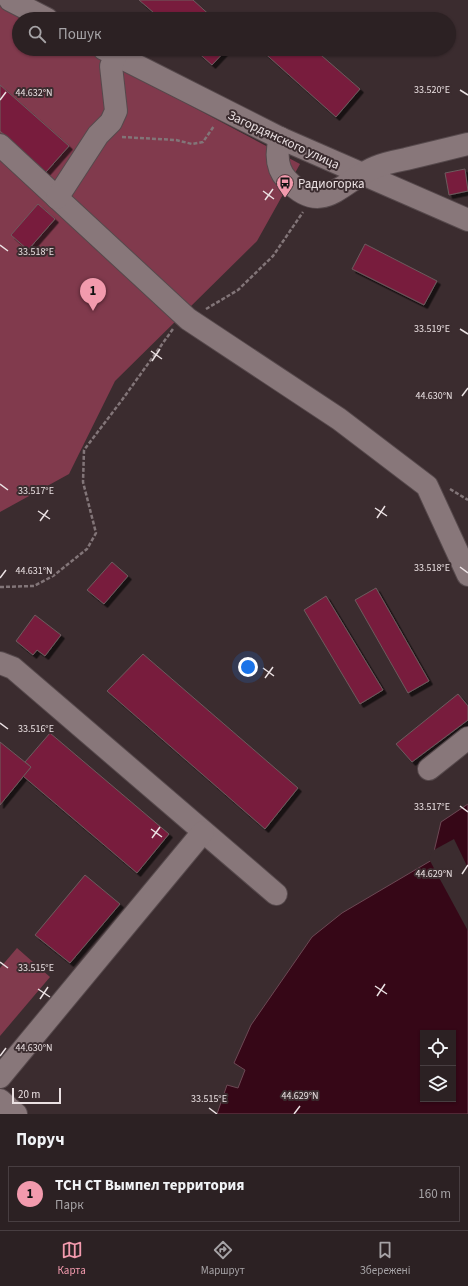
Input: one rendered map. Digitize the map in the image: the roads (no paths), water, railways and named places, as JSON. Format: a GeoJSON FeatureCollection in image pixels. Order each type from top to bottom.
{"type":"FeatureCollection","features":[{"type":"Feature","properties":{"kind":"street"},"geometry":{"type":"LineString","coordinates":[[10,0],[33,12]]}},
{"type":"Feature","properties":{"kind":"street"},"geometry":{"type":"LineString","coordinates":[[57,198],[98,135],[111,122],[116,111],[110,56]]}},
{"type":"Feature","properties":{"kind":"street","name":"Загордянского улица"},"geometry":{"type":"LineString","coordinates":[[118,56],[280,138],[468,220]]}},
{"type":"Feature","properties":{"kind":"street"},"geometry":{"type":"LineString","coordinates":[[280,138],[276,153],[282,174],[297,191],[312,198],[338,191],[362,174],[377,166],[468,144]]}},
{"type":"Feature","properties":{"kind":"street"},"geometry":{"type":"LineString","coordinates":[[0,145],[188,320],[339,419],[427,486],[468,575]]}},
{"type":"Feature","properties":{"kind":"street"},"geometry":{"type":"LineString","coordinates":[[0,663],[13,668],[276,894]]}},
{"type":"Feature","properties":{"kind":"street"},"geometry":{"type":"LineString","coordinates":[[429,769],[468,738]]}},
{"type":"Feature","properties":{"kind":"street"},"geometry":{"type":"LineString","coordinates":[[0,1077],[203,832]]}},
{"type":"Feature","properties":{"kind":"street"},"geometry":{"type":"LineString","coordinates":[[0,1100],[16,1114]]}},
{"type":"Feature","properties":{"kind":"place","name":"Радиогорка"},"geometry":{"type":"Point","coordinates":[285,198]}},
{"type":"Feature","properties":{"kind":"place","name":"ТСН СТ Вымпел территория"},"geometry":{"type":"Point","coordinates":[93,311]}}]}
